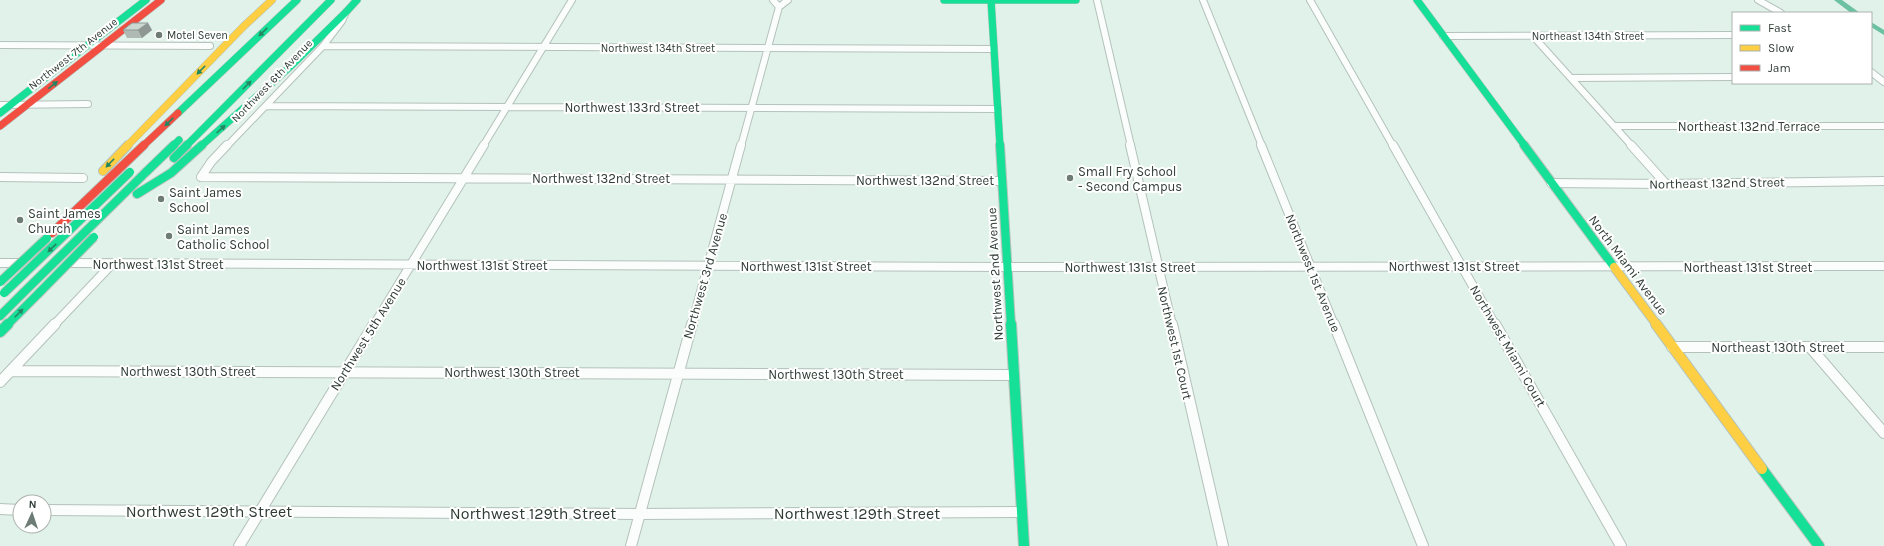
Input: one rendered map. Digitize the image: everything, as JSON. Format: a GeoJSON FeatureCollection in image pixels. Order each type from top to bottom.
{"type":"FeatureCollection","features":[{"type":"Feature","properties":{"kind":"main road","name":"Northwest 7th Avenue"},"geometry":{"type":"LineString","coordinates":[[0,112],[146,0]]}},
{"type":"Feature","properties":{"kind":"main road","name":"Northwest 7th Avenue"},"geometry":{"type":"LineString","coordinates":[[0,126],[161,0]]}},
{"type":"Feature","properties":{"kind":"main road"},"geometry":{"type":"LineString","coordinates":[[52,233],[100,174],[244,26],[272,0]]}},
{"type":"Feature","properties":{"kind":"main road","name":"Northwest 6th Avenue"},"geometry":{"type":"LineString","coordinates":[[346,12],[357,0]]}},
{"type":"Feature","properties":{"kind":"main road"},"geometry":{"type":"LineString","coordinates":[[944,0],[1076,0]]}},
{"type":"Feature","properties":{"kind":"main road","name":"Northwest 2nd Avenue"},"geometry":{"type":"LineString","coordinates":[[991,0],[1024,546]]}},
{"type":"Feature","properties":{"kind":"main road","name":"North Miami Avenue"},"geometry":{"type":"LineString","coordinates":[[1417,0],[1819,546]]}},
{"type":"Feature","properties":{"kind":"main road"},"geometry":{"type":"LineString","coordinates":[[311,3],[160,172],[134,197],[171,173],[292,65],[346,12]]}},
{"type":"Feature","properties":{"kind":"main road"},"geometry":{"type":"LineString","coordinates":[[147,156],[311,3]]}},
{"type":"Feature","properties":{"kind":"main road"},"geometry":{"type":"LineString","coordinates":[[0,282],[116,172],[311,3]]}},
{"type":"Feature","properties":{"kind":"main road"},"geometry":{"type":"LineString","coordinates":[[0,316],[146,172],[311,3]]}},
{"type":"Feature","properties":{"kind":"main road"},"geometry":{"type":"LineString","coordinates":[[2,295],[133,169]]}},
{"type":"Feature","properties":{"kind":"main road"},"geometry":{"type":"LineString","coordinates":[[0,332],[99,233]]}},
{"type":"Feature","properties":{"kind":"street","name":"Northwest 5th Avenue"},"geometry":{"type":"LineString","coordinates":[[239,546],[572,0]]}},
{"type":"Feature","properties":{"kind":"street"},"geometry":{"type":"LineString","coordinates":[[773,0],[780,6],[788,0]]}},
{"type":"Feature","properties":{"kind":"street","name":"Northwest 1st Court"},"geometry":{"type":"LineString","coordinates":[[1097,0],[1223,546]]}},
{"type":"Feature","properties":{"kind":"street","name":"Northwest 1st Avenue"},"geometry":{"type":"LineString","coordinates":[[1203,0],[1423,546]]}},
{"type":"Feature","properties":{"kind":"street","name":"Northwest Miami Court"},"geometry":{"type":"LineString","coordinates":[[1310,0],[1621,546]]}},
{"type":"Feature","properties":{"kind":"street"},"geometry":{"type":"LineString","coordinates":[[1758,0],[1766,3],[1780,12]]}},
{"type":"Feature","properties":{"kind":"street"},"geometry":{"type":"LineString","coordinates":[[1770,0],[1784,12]]}},
{"type":"Feature","properties":{"kind":"street","name":"Northwest 3rd Avenue"},"geometry":{"type":"LineString","coordinates":[[631,546],[732,179],[750,107],[780,6]]}},
{"type":"Feature","properties":{"kind":"street","name":"Northwest 6th Avenue"},"geometry":{"type":"LineString","coordinates":[[201,177],[210,162],[323,46],[342,21],[346,12]]}},
{"type":"Feature","properties":{"kind":"street","name":"Northeast 134th Street"},"geometry":{"type":"LineString","coordinates":[[1443,36],[1732,35]]}},
{"type":"Feature","properties":{"kind":"street"},"geometry":{"type":"LineString","coordinates":[[1533,36],[1666,184]]}},
{"type":"Feature","properties":{"kind":"street"},"geometry":{"type":"LineString","coordinates":[[0,45],[210,46]]}},
{"type":"Feature","properties":{"kind":"street","name":"Northwest 134th Street"},"geometry":{"type":"LineString","coordinates":[[323,46],[993,49]]}},
{"type":"Feature","properties":{"kind":"street"},"geometry":{"type":"LineString","coordinates":[[1571,78],[1732,77]]}},
{"type":"Feature","properties":{"kind":"street"},"geometry":{"type":"LineString","coordinates":[[1874,77],[1884,82]]}},
{"type":"Feature","properties":{"kind":"street"},"geometry":{"type":"LineString","coordinates":[[0,105],[88,104]]}},
{"type":"Feature","properties":{"kind":"street","name":"Northwest 133rd Street"},"geometry":{"type":"LineString","coordinates":[[266,106],[998,109]]}},
{"type":"Feature","properties":{"kind":"street","name":"Northeast 132nd Terrace"},"geometry":{"type":"LineString","coordinates":[[1615,126],[1884,126]]}},
{"type":"Feature","properties":{"kind":"street"},"geometry":{"type":"LineString","coordinates":[[0,177],[83,178]]}},
{"type":"Feature","properties":{"kind":"street","name":"Northwest 132nd Street"},"geometry":{"type":"LineString","coordinates":[[201,177],[1002,180]]}},
{"type":"Feature","properties":{"kind":"street","name":"Northeast 132nd Street"},"geometry":{"type":"LineString","coordinates":[[1551,183],[1666,184],[1884,181]]}},
{"type":"Feature","properties":{"kind":"street","name":"Northwest 131st Street"},"geometry":{"type":"LineString","coordinates":[[0,263],[1007,267],[1613,266]]}},
{"type":"Feature","properties":{"kind":"street"},"geometry":{"type":"LineString","coordinates":[[0,382],[113,263]]}},
{"type":"Feature","properties":{"kind":"street","name":"Northeast 131st Street"},"geometry":{"type":"LineString","coordinates":[[1613,266],[1718,268],[1884,266]]}},
{"type":"Feature","properties":{"kind":"street","name":"Northeast 130th Street"},"geometry":{"type":"LineString","coordinates":[[1672,347],[1884,347]]}},
{"type":"Feature","properties":{"kind":"street"},"geometry":{"type":"LineString","coordinates":[[1810,347],[1884,432]]}},
{"type":"Feature","properties":{"kind":"street","name":"Northwest 130th Street"},"geometry":{"type":"LineString","coordinates":[[11,371],[678,372],[1014,375]]}},
{"type":"Feature","properties":{"kind":"street"},"geometry":{"type":"LineString","coordinates":[[0,509],[12,510]]}},
{"type":"Feature","properties":{"kind":"street","name":"Northwest 129th Street"},"geometry":{"type":"LineString","coordinates":[[52,510],[639,514],[1022,512]]}},
{"type":"Feature","properties":{"kind":"building"},"geometry":{"type":"Polygon","coordinates":[[[132,23],[148,23],[138,30],[123,30],[132,23]]]}},
{"type":"Feature","properties":{"kind":"waterway"},"geometry":{"type":"LineString","coordinates":[[1837,0],[1855,12]]}},
{"type":"Feature","properties":{"kind":"waterway"},"geometry":{"type":"LineString","coordinates":[[1872,25],[1884,33]]}},
{"type":"Feature","properties":{"kind":"traffic: fast"},"geometry":{"type":"LineString","coordinates":[[0,113],[146,0]]}},
{"type":"Feature","properties":{"kind":"traffic: fast"},"geometry":{"type":"LineString","coordinates":[[178,113],[297,0]]}},
{"type":"Feature","properties":{"kind":"traffic: fast"},"geometry":{"type":"LineString","coordinates":[[174,158],[331,0]]}},
{"type":"Feature","properties":{"kind":"traffic: fast"},"geometry":{"type":"LineString","coordinates":[[346,12],[357,0]]}},
{"type":"Feature","properties":{"kind":"traffic: fast"},"geometry":{"type":"LineString","coordinates":[[944,0],[1076,0]]}},
{"type":"Feature","properties":{"kind":"traffic: fast"},"geometry":{"type":"LineString","coordinates":[[991,0],[1024,546]]}},
{"type":"Feature","properties":{"kind":"traffic: fast"},"geometry":{"type":"LineString","coordinates":[[1417,0],[1614,267]]}},
{"type":"Feature","properties":{"kind":"traffic: fast"},"geometry":{"type":"LineString","coordinates":[[137,194],[171,173],[292,65],[346,12]]}},
{"type":"Feature","properties":{"kind":"traffic: fast"},"geometry":{"type":"LineString","coordinates":[[146,172],[179,140]]}},
{"type":"Feature","properties":{"kind":"traffic: fast"},"geometry":{"type":"LineString","coordinates":[[4,293],[130,172]]}},
{"type":"Feature","properties":{"kind":"traffic: fast"},"geometry":{"type":"LineString","coordinates":[[23,293],[146,172]]}},
{"type":"Feature","properties":{"kind":"traffic: fast"},"geometry":{"type":"LineString","coordinates":[[39,293],[94,237]]}},
{"type":"Feature","properties":{"kind":"traffic: fast"},"geometry":{"type":"LineString","coordinates":[[0,282],[47,238]]}},
{"type":"Feature","properties":{"kind":"traffic: fast"},"geometry":{"type":"LineString","coordinates":[[0,316],[23,293]]}},
{"type":"Feature","properties":{"kind":"traffic: fast"},"geometry":{"type":"LineString","coordinates":[[0,332],[39,293]]}},
{"type":"Feature","properties":{"kind":"traffic: fast"},"geometry":{"type":"LineString","coordinates":[[1762,469],[1819,546]]}},
{"type":"Feature","properties":{"kind":"traffic: slow"},"geometry":{"type":"LineString","coordinates":[[103,171],[244,26],[272,0]]}},
{"type":"Feature","properties":{"kind":"traffic: slow"},"geometry":{"type":"LineString","coordinates":[[1614,267],[1762,469]]}},
{"type":"Feature","properties":{"kind":"traffic: jam"},"geometry":{"type":"LineString","coordinates":[[0,126],[161,0]]}},
{"type":"Feature","properties":{"kind":"traffic: jam"},"geometry":{"type":"LineString","coordinates":[[52,233],[178,113]]}},
{"type":"Feature","properties":{"kind":"place","name":"Motel Seven"},"geometry":{"type":"Point","coordinates":[159,35]}},
{"type":"Feature","properties":{"kind":"place","name":"Small Fry School - Second Campus"},"geometry":{"type":"Point","coordinates":[1070,178]}},
{"type":"Feature","properties":{"kind":"place","name":"Saint James School"},"geometry":{"type":"Point","coordinates":[161,199]}},
{"type":"Feature","properties":{"kind":"place","name":"Saint James Church"},"geometry":{"type":"Point","coordinates":[20,220]}},
{"type":"Feature","properties":{"kind":"place","name":"Saint James Catholic School"},"geometry":{"type":"Point","coordinates":[169,236]}}]}
